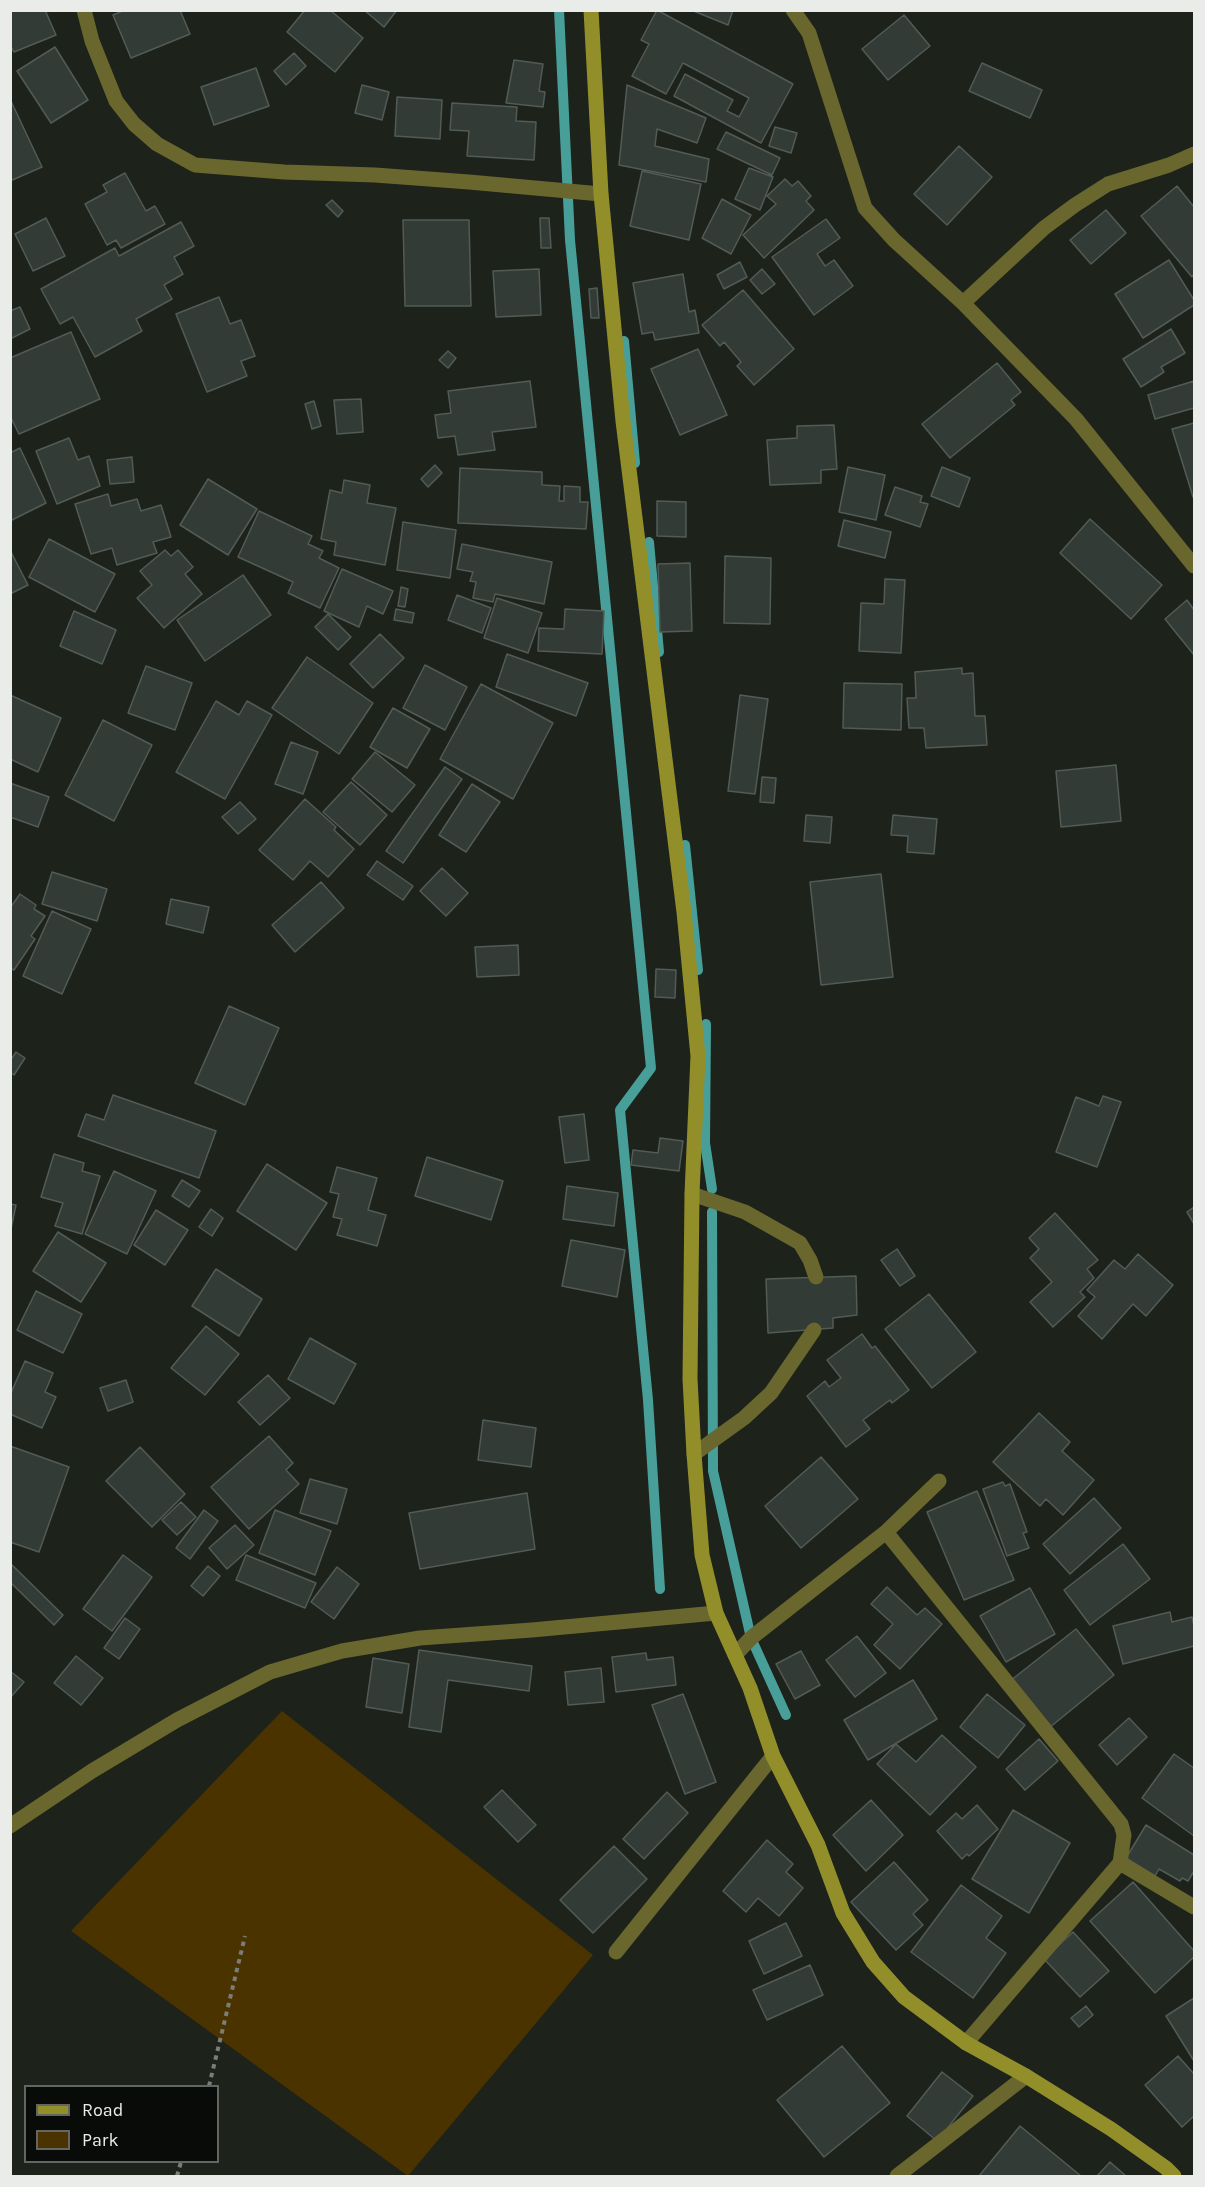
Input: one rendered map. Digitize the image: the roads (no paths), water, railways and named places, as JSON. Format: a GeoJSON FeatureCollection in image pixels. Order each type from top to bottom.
{"type":"FeatureCollection","features":[{"type":"Feature","properties":{"kind":"main road"},"geometry":{"type":"LineString","coordinates":[[591,10],[601,194],[623,421],[681,890],[698,1056],[692,1194],[690,1379],[702,1555],[716,1613],[735,1655],[773,1756],[818,1845],[843,1913],[873,1962],[904,1997],[966,2043],[1026,2076],[1111,2129],[1174,2176]]}},
{"type":"Feature","properties":{"kind":"street"},"geometry":{"type":"LineString","coordinates":[[84,10],[92,41],[116,101],[134,124],[157,144],[195,165],[457,181],[601,194]]}},
{"type":"Feature","properties":{"kind":"street"},"geometry":{"type":"LineString","coordinates":[[793,10],[809,33],[865,208],[894,240],[963,303],[1076,419],[1194,566]]}},
{"type":"Feature","properties":{"kind":"street"},"geometry":{"type":"LineString","coordinates":[[963,303],[1044,228],[1108,184],[1169,165],[1194,154]]}},
{"type":"Feature","properties":{"kind":"street"},"geometry":{"type":"LineString","coordinates":[[692,1194],[745,1212],[800,1243],[810,1260],[816,1277]]}},
{"type":"Feature","properties":{"kind":"street"},"geometry":{"type":"LineString","coordinates":[[694,1454],[744,1418],[771,1392],[814,1330]]}},
{"type":"Feature","properties":{"kind":"street"},"geometry":{"type":"LineString","coordinates":[[735,1655],[752,1638],[886,1532],[939,1481]]}},
{"type":"Feature","properties":{"kind":"street"},"geometry":{"type":"LineString","coordinates":[[886,1532],[1121,1824],[1124,1835],[1120,1863],[966,2043]]}},
{"type":"Feature","properties":{"kind":"street"},"geometry":{"type":"LineString","coordinates":[[10,1826],[92,1771],[177,1720],[270,1672],[342,1651],[420,1638],[716,1613]]}},
{"type":"Feature","properties":{"kind":"street"},"geometry":{"type":"LineString","coordinates":[[616,1952],[773,1756]]}},
{"type":"Feature","properties":{"kind":"street"},"geometry":{"type":"LineString","coordinates":[[1120,1863],[1194,1907]]}},
{"type":"Feature","properties":{"kind":"street"},"geometry":{"type":"LineString","coordinates":[[897,2176],[1026,2076]]}},
{"type":"Feature","properties":{"kind":"waterway"},"geometry":{"type":"LineString","coordinates":[[559,10],[570,240],[651,1068],[620,1110],[648,1400],[660,1589]]}},
{"type":"Feature","properties":{"kind":"waterway"},"geometry":{"type":"LineString","coordinates":[[624,341],[635,463]]}},
{"type":"Feature","properties":{"kind":"waterway"},"geometry":{"type":"LineString","coordinates":[[649,542],[659,652]]}},
{"type":"Feature","properties":{"kind":"waterway"},"geometry":{"type":"LineString","coordinates":[[685,845],[698,970]]}},
{"type":"Feature","properties":{"kind":"waterway"},"geometry":{"type":"LineString","coordinates":[[706,1024],[705,1143],[712,1189]]}},
{"type":"Feature","properties":{"kind":"waterway"},"geometry":{"type":"LineString","coordinates":[[712,1212],[713,1471],[751,1638],[786,1715]]}}]}
